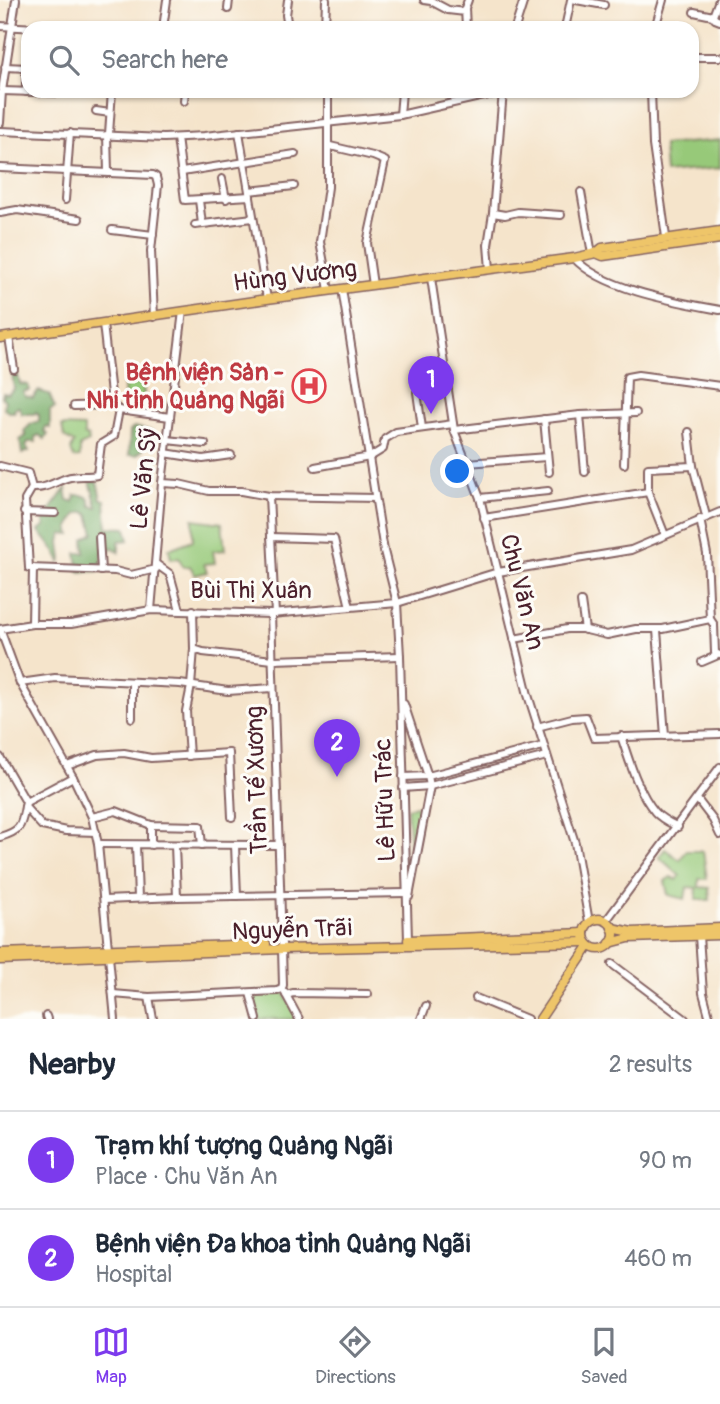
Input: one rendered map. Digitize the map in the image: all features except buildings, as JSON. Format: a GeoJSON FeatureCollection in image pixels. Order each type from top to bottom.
{"type":"FeatureCollection","features":[{"type":"Feature","properties":{"kind":"main road","name":"Hùng Vương"},"geometry":{"type":"LineString","coordinates":[[640,246],[666,237],[720,231]]}},
{"type":"Feature","properties":{"kind":"main road","name":"Hùng Vương"},"geometry":{"type":"LineString","coordinates":[[5,337],[574,258],[594,254],[602,248],[720,239]]}},
{"type":"Feature","properties":{"kind":"main road"},"geometry":{"type":"LineString","coordinates":[[540,1019],[587,944],[584,933],[589,922],[598,919],[632,932],[720,928]]}},
{"type":"Feature","properties":{"kind":"main road"},"geometry":{"type":"LineString","coordinates":[[609,925],[614,936],[610,943]]}},
{"type":"Feature","properties":{"kind":"main road","name":"Nguyễn Trãi"},"geometry":{"type":"LineString","coordinates":[[408,943],[584,933]]}},
{"type":"Feature","properties":{"kind":"main road"},"geometry":{"type":"LineString","coordinates":[[587,944],[599,949],[629,938],[720,935]]}},
{"type":"Feature","properties":{"kind":"main road","name":"Nguyễn Trãi"},"geometry":{"type":"LineString","coordinates":[[0,953],[408,943],[587,944]]}},
{"type":"Feature","properties":{"kind":"main road","name":"Nguyễn Trãi"},"geometry":{"type":"LineString","coordinates":[[0,960],[109,952]]}},
{"type":"Feature","properties":{"kind":"street"},"geometry":{"type":"LineString","coordinates":[[0,123],[3,72],[16,0]]}},
{"type":"Feature","properties":{"kind":"street"},"geometry":{"type":"LineString","coordinates":[[164,21],[167,0]]}},
{"type":"Feature","properties":{"kind":"street"},"geometry":{"type":"LineString","coordinates":[[228,9],[229,0]]}},
{"type":"Feature","properties":{"kind":"street"},"geometry":{"type":"LineString","coordinates":[[287,21],[288,0]]}},
{"type":"Feature","properties":{"kind":"street"},"geometry":{"type":"LineString","coordinates":[[325,21],[326,0]]}},
{"type":"Feature","properties":{"kind":"street"},"geometry":{"type":"LineString","coordinates":[[427,0],[448,10],[465,12]]}},
{"type":"Feature","properties":{"kind":"street"},"geometry":{"type":"LineString","coordinates":[[466,21],[468,0]]}},
{"type":"Feature","properties":{"kind":"street"},"geometry":{"type":"LineString","coordinates":[[517,21],[524,0]]}},
{"type":"Feature","properties":{"kind":"street"},"geometry":{"type":"LineString","coordinates":[[567,21],[573,0],[604,5]]}},
{"type":"Feature","properties":{"kind":"street"},"geometry":{"type":"LineString","coordinates":[[657,21],[663,0]]}},
{"type":"Feature","properties":{"kind":"street"},"geometry":{"type":"LineString","coordinates":[[713,16],[719,0]]}},
{"type":"Feature","properties":{"kind":"street"},"geometry":{"type":"LineString","coordinates":[[694,12],[713,16],[720,21]]}},
{"type":"Feature","properties":{"kind":"street"},"geometry":{"type":"LineString","coordinates":[[0,26],[21,27]]}},
{"type":"Feature","properties":{"kind":"street"},"geometry":{"type":"LineString","coordinates":[[699,57],[720,57]]}},
{"type":"Feature","properties":{"kind":"street"},"geometry":{"type":"LineString","coordinates":[[3,72],[21,69]]}},
{"type":"Feature","properties":{"kind":"street"},"geometry":{"type":"LineString","coordinates":[[2,91],[21,92]]}},
{"type":"Feature","properties":{"kind":"street"},"geometry":{"type":"LineString","coordinates":[[108,173],[111,98]]}},
{"type":"Feature","properties":{"kind":"street"},"geometry":{"type":"LineString","coordinates":[[328,98],[328,187],[320,242],[329,290]]}},
{"type":"Feature","properties":{"kind":"street"},"geometry":{"type":"LineString","coordinates":[[400,115],[401,98]]}},
{"type":"Feature","properties":{"kind":"street"},"geometry":{"type":"LineString","coordinates":[[458,98],[460,102]]}},
{"type":"Feature","properties":{"kind":"street"},"geometry":{"type":"LineString","coordinates":[[0,131],[177,138],[400,115],[476,98]]}},
{"type":"Feature","properties":{"kind":"street"},"geometry":{"type":"LineString","coordinates":[[490,269],[488,245],[503,98]]}},
{"type":"Feature","properties":{"kind":"street"},"geometry":{"type":"LineString","coordinates":[[651,98],[653,145],[666,237]]}},
{"type":"Feature","properties":{"kind":"street"},"geometry":{"type":"LineString","coordinates":[[96,111],[110,113]]}},
{"type":"Feature","properties":{"kind":"street"},"geometry":{"type":"LineString","coordinates":[[239,132],[267,299]]}},
{"type":"Feature","properties":{"kind":"street"},"geometry":{"type":"LineString","coordinates":[[65,200],[70,133]]}},
{"type":"Feature","properties":{"kind":"street"},"geometry":{"type":"LineString","coordinates":[[177,138],[184,199],[226,199],[294,186]]}},
{"type":"Feature","properties":{"kind":"street"},"geometry":{"type":"LineString","coordinates":[[330,146],[385,161],[367,243],[373,285]]}},
{"type":"Feature","properties":{"kind":"street"},"geometry":{"type":"LineString","coordinates":[[181,172],[295,154]]}},
{"type":"Feature","properties":{"kind":"street"},"geometry":{"type":"LineString","coordinates":[[0,168],[153,174],[158,185],[151,269],[154,317]]}},
{"type":"Feature","properties":{"kind":"street"},"geometry":{"type":"LineString","coordinates":[[222,179],[226,199]]}},
{"type":"Feature","properties":{"kind":"street"},"geometry":{"type":"LineString","coordinates":[[581,192],[594,254]]}},
{"type":"Feature","properties":{"kind":"street"},"geometry":{"type":"LineString","coordinates":[[199,200],[199,224],[253,218]]}},
{"type":"Feature","properties":{"kind":"street"},"geometry":{"type":"LineString","coordinates":[[0,213],[17,210],[79,219]]}},
{"type":"Feature","properties":{"kind":"street"},"geometry":{"type":"LineString","coordinates":[[493,214],[518,212],[561,215]]}},
{"type":"Feature","properties":{"kind":"street"},"geometry":{"type":"LineString","coordinates":[[112,230],[153,235]]}},
{"type":"Feature","properties":{"kind":"street"},"geometry":{"type":"LineString","coordinates":[[574,258],[591,272],[640,293],[720,310]]}},
{"type":"Feature","properties":{"kind":"street","name":"Chu Văn An"},"geometry":{"type":"LineString","coordinates":[[431,278],[453,427],[480,498],[537,727],[575,844],[589,922]]}},
{"type":"Feature","properties":{"kind":"street","name":"Lê Hữu Trác"},"geometry":{"type":"LineString","coordinates":[[342,289],[375,498],[397,603],[408,943]]}},
{"type":"Feature","properties":{"kind":"street","name":"Lê Văn Sỹ"},"geometry":{"type":"LineString","coordinates":[[151,610],[165,453],[183,311]]}},
{"type":"Feature","properties":{"kind":"street"},"geometry":{"type":"LineString","coordinates":[[32,488],[47,487],[69,477],[97,475],[101,443],[114,436],[116,408],[103,324]]}},
{"type":"Feature","properties":{"kind":"street"},"geometry":{"type":"LineString","coordinates":[[5,337],[15,369]]}},
{"type":"Feature","properties":{"kind":"street"},"geometry":{"type":"LineString","coordinates":[[624,464],[627,377],[630,375],[720,386]]}},
{"type":"Feature","properties":{"kind":"street"},"geometry":{"type":"LineString","coordinates":[[417,392],[422,428]]}},
{"type":"Feature","properties":{"kind":"street"},"geometry":{"type":"LineString","coordinates":[[74,406],[116,408],[170,417]]}},
{"type":"Feature","properties":{"kind":"street"},"geometry":{"type":"LineString","coordinates":[[315,467],[370,457],[383,449],[385,439],[390,435],[422,428],[636,413]]}},
{"type":"Feature","properties":{"kind":"street"},"geometry":{"type":"LineString","coordinates":[[580,415],[585,472]]}},
{"type":"Feature","properties":{"kind":"street"},"geometry":{"type":"LineString","coordinates":[[544,419],[549,472]]}},
{"type":"Feature","properties":{"kind":"street"},"geometry":{"type":"LineString","coordinates":[[689,432],[707,554],[709,619],[714,625],[718,655],[702,662]]}},
{"type":"Feature","properties":{"kind":"street"},"geometry":{"type":"LineString","coordinates":[[167,440],[205,444]]}},
{"type":"Feature","properties":{"kind":"street"},"geometry":{"type":"LineString","coordinates":[[165,453],[203,459],[231,455]]}},
{"type":"Feature","properties":{"kind":"street"},"geometry":{"type":"LineString","coordinates":[[467,463],[547,457]]}},
{"type":"Feature","properties":{"kind":"street"},"geometry":{"type":"LineString","coordinates":[[0,466],[28,473],[32,488],[24,500],[28,566],[101,570],[131,575],[156,567],[170,574],[180,610]]}},
{"type":"Feature","properties":{"kind":"street"},"geometry":{"type":"LineString","coordinates":[[665,535],[648,492],[648,468],[693,466]]}},
{"type":"Feature","properties":{"kind":"street"},"geometry":{"type":"LineString","coordinates":[[162,483],[209,491],[241,491],[269,496],[375,498]]}},
{"type":"Feature","properties":{"kind":"street"},"geometry":{"type":"LineString","coordinates":[[480,498],[548,491]]}},
{"type":"Feature","properties":{"kind":"street"},"geometry":{"type":"LineString","coordinates":[[484,518],[648,492]]}},
{"type":"Feature","properties":{"kind":"street","name":"Trần Tế Xương"},"geometry":{"type":"LineString","coordinates":[[269,496],[284,992]]}},
{"type":"Feature","properties":{"kind":"street"},"geometry":{"type":"LineString","coordinates":[[24,512],[55,513]]}},
{"type":"Feature","properties":{"kind":"street","name":"Bùi Thị Xuân"},"geometry":{"type":"LineString","coordinates":[[0,629],[32,624],[71,624],[151,610],[273,614],[397,603],[498,572],[631,550],[720,512]]}},
{"type":"Feature","properties":{"kind":"street"},"geometry":{"type":"LineString","coordinates":[[99,537],[101,570]]}},
{"type":"Feature","properties":{"kind":"street"},"geometry":{"type":"LineString","coordinates":[[271,537],[334,539],[350,607]]}},
{"type":"Feature","properties":{"kind":"street"},"geometry":{"type":"LineString","coordinates":[[32,624],[33,568]]}},
{"type":"Feature","properties":{"kind":"street"},"geometry":{"type":"LineString","coordinates":[[581,602],[585,630]]}},
{"type":"Feature","properties":{"kind":"street"},"geometry":{"type":"LineString","coordinates":[[189,756],[186,703],[191,686],[194,649],[192,610]]}},
{"type":"Feature","properties":{"kind":"street"},"geometry":{"type":"LineString","coordinates":[[514,639],[567,629],[607,635],[636,629],[657,630],[709,619]]}},
{"type":"Feature","properties":{"kind":"street"},"geometry":{"type":"LineString","coordinates":[[0,629],[20,683],[73,777],[92,817],[98,844],[115,1019]]}},
{"type":"Feature","properties":{"kind":"street"},"geometry":{"type":"LineString","coordinates":[[657,630],[665,736]]}},
{"type":"Feature","properties":{"kind":"street"},"geometry":{"type":"LineString","coordinates":[[194,649],[214,654],[273,660],[400,656]]}},
{"type":"Feature","properties":{"kind":"street"},"geometry":{"type":"LineString","coordinates":[[20,683],[55,678],[191,686],[228,691],[273,688]]}},
{"type":"Feature","properties":{"kind":"street"},"geometry":{"type":"LineString","coordinates":[[132,682],[132,718]]}},
{"type":"Feature","properties":{"kind":"street","name":"Lê Hữu Trác"},"geometry":{"type":"LineString","coordinates":[[401,695],[430,786],[407,904]]}},
{"type":"Feature","properties":{"kind":"street"},"geometry":{"type":"LineString","coordinates":[[537,727],[586,717],[592,737],[720,734]]}},
{"type":"Feature","properties":{"kind":"street"},"geometry":{"type":"LineString","coordinates":[[621,736],[652,808],[666,821],[678,827]]}},
{"type":"Feature","properties":{"kind":"street"},"geometry":{"type":"LineString","coordinates":[[403,778],[428,776],[543,746]]}},
{"type":"Feature","properties":{"kind":"street"},"geometry":{"type":"LineString","coordinates":[[66,766],[97,755],[124,753],[151,758],[229,753],[232,817]]}},
{"type":"Feature","properties":{"kind":"street"},"geometry":{"type":"LineString","coordinates":[[403,788],[430,786],[547,756]]}},
{"type":"Feature","properties":{"kind":"street"},"geometry":{"type":"LineString","coordinates":[[1,761],[42,826],[66,831],[96,832]]}},
{"type":"Feature","properties":{"kind":"street"},"geometry":{"type":"LineString","coordinates":[[609,925],[720,767]]}},
{"type":"Feature","properties":{"kind":"street"},"geometry":{"type":"LineString","coordinates":[[0,837],[19,829],[26,804],[73,777]]}},
{"type":"Feature","properties":{"kind":"street"},"geometry":{"type":"LineString","coordinates":[[697,799],[713,820],[720,835]]}},
{"type":"Feature","properties":{"kind":"street"},"geometry":{"type":"LineString","coordinates":[[92,817],[116,811],[151,825],[200,826],[202,845]]}},
{"type":"Feature","properties":{"kind":"street"},"geometry":{"type":"LineString","coordinates":[[151,825],[151,845]]}},
{"type":"Feature","properties":{"kind":"street"},"geometry":{"type":"LineString","coordinates":[[98,844],[279,845]]}},
{"type":"Feature","properties":{"kind":"street"},"geometry":{"type":"LineString","coordinates":[[136,845],[138,898]]}},
{"type":"Feature","properties":{"kind":"street"},"geometry":{"type":"LineString","coordinates":[[175,845],[177,897]]}},
{"type":"Feature","properties":{"kind":"street"},"geometry":{"type":"LineString","coordinates":[[235,845],[237,896]]}},
{"type":"Feature","properties":{"kind":"street"},"geometry":{"type":"LineString","coordinates":[[406,856],[418,856]]}},
{"type":"Feature","properties":{"kind":"street"},"geometry":{"type":"LineString","coordinates":[[104,900],[406,893]]}},
{"type":"Feature","properties":{"kind":"street"},"geometry":{"type":"LineString","coordinates":[[699,936],[703,993],[710,1019]]}},
{"type":"Feature","properties":{"kind":"street"},"geometry":{"type":"LineString","coordinates":[[612,964],[685,1019]]}},
{"type":"Feature","properties":{"kind":"street"},"geometry":{"type":"LineString","coordinates":[[113,994],[149,997],[284,992],[368,994]]}},
{"type":"Feature","properties":{"kind":"street"},"geometry":{"type":"LineString","coordinates":[[284,992],[299,1019]]}},
{"type":"Feature","properties":{"kind":"street"},"geometry":{"type":"LineString","coordinates":[[250,993],[257,1019]]}},
{"type":"Feature","properties":{"kind":"street"},"geometry":{"type":"LineString","coordinates":[[149,997],[153,1019]]}},
{"type":"Feature","properties":{"kind":"street"},"geometry":{"type":"LineString","coordinates":[[476,998],[527,1019]]}},
{"type":"Feature","properties":{"kind":"street"},"geometry":{"type":"LineString","coordinates":[[421,1019],[426,1006]]}},
{"type":"Feature","properties":{"kind":"green space"},"geometry":{"type":"Polygon","coordinates":[[[720,140],[720,168],[665,173],[663,145],[720,140]]]}},
{"type":"Feature","properties":{"kind":"green space"},"geometry":{"type":"Polygon","coordinates":[[[17,372],[20,384],[28,385],[30,390],[23,392],[25,396],[33,398],[38,391],[49,394],[55,408],[50,410],[50,428],[46,427],[44,431],[48,434],[45,439],[39,435],[35,437],[36,442],[28,442],[26,446],[29,451],[22,454],[20,440],[26,436],[24,431],[31,424],[39,421],[39,415],[36,412],[22,414],[19,407],[14,409],[15,412],[4,409],[3,393],[8,394],[14,389],[12,373],[17,372]]]}},
{"type":"Feature","properties":{"kind":"green space"},"geometry":{"type":"Polygon","coordinates":[[[143,383],[145,407],[125,408],[124,384],[143,383]]]}},
{"type":"Feature","properties":{"kind":"green space"},"geometry":{"type":"Polygon","coordinates":[[[62,426],[84,427],[84,435],[89,442],[80,446],[80,457],[74,458],[71,450],[74,443],[64,437],[62,426]]]}},
{"type":"Feature","properties":{"kind":"green space"},"geometry":{"type":"Polygon","coordinates":[[[134,427],[152,431],[151,446],[146,446],[137,455],[129,455],[130,431],[134,427]]]}},
{"type":"Feature","properties":{"kind":"green space"},"geometry":{"type":"Polygon","coordinates":[[[90,481],[97,481],[101,499],[105,500],[107,527],[126,528],[129,540],[119,541],[119,552],[112,547],[108,552],[102,552],[102,564],[97,564],[98,571],[79,572],[76,553],[85,553],[84,539],[94,533],[89,515],[85,512],[77,514],[69,527],[71,535],[62,534],[60,562],[39,531],[45,526],[42,513],[49,511],[66,488],[68,500],[74,502],[75,495],[82,495],[89,498],[91,506],[97,507],[90,481]]]}},
{"type":"Feature","properties":{"kind":"green space"},"geometry":{"type":"Polygon","coordinates":[[[193,519],[222,523],[225,550],[213,551],[215,563],[204,564],[207,572],[195,575],[190,566],[183,567],[179,558],[171,559],[169,549],[193,540],[193,519]]]}},
{"type":"Feature","properties":{"kind":"green space"},"geometry":{"type":"Polygon","coordinates":[[[415,805],[421,810],[415,844],[410,846],[407,809],[415,805]]]}},
{"type":"Feature","properties":{"kind":"green space"},"geometry":{"type":"Polygon","coordinates":[[[665,849],[680,860],[686,851],[703,851],[707,879],[699,879],[699,887],[709,888],[710,900],[696,900],[697,888],[687,887],[685,899],[668,895],[665,881],[671,877],[677,880],[680,876],[659,857],[665,849]]]}},
{"type":"Feature","properties":{"kind":"green space"},"geometry":{"type":"Polygon","coordinates":[[[282,989],[299,1019],[256,1019],[248,999],[250,993],[282,989]]]}},
{"type":"Feature","properties":{"kind":"place","name":"Bệnh viện Sản - Nhi tỉnh Quảng Ngãi"},"geometry":{"type":"Point","coordinates":[309,386]}},
{"type":"Feature","properties":{"kind":"place","name":"Trạm khí tượng Quảng Ngãi"},"geometry":{"type":"Point","coordinates":[431,414]}},
{"type":"Feature","properties":{"kind":"place","name":"Bệnh viện Đa khoa tỉnh Quảng Ngãi"},"geometry":{"type":"Point","coordinates":[337,777]}}]}
